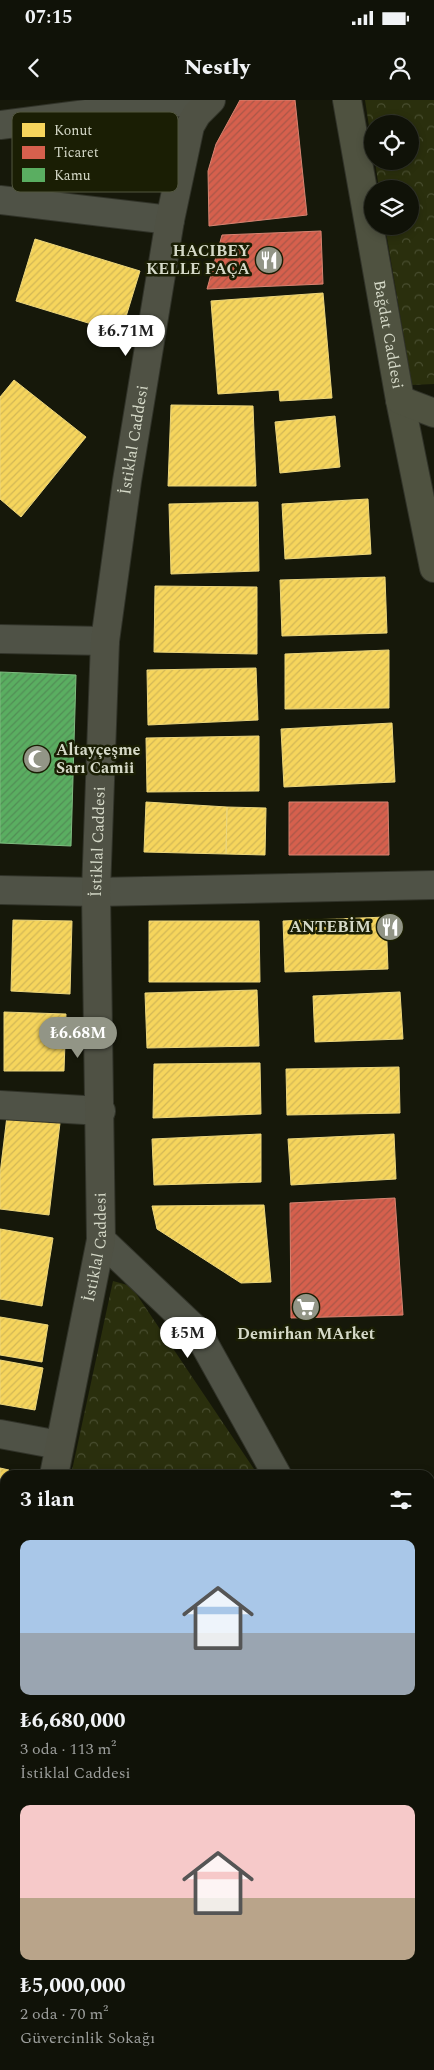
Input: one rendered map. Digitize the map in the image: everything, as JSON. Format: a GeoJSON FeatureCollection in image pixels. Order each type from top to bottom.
{"type":"FeatureCollection","features":[{"type":"Feature","properties":{"kind":"main road","name":"Bağdat Caddesi"},"geometry":{"type":"LineString","coordinates":[[347,100],[400,400],[434,568]]}},
{"type":"Feature","properties":{"kind":"main road"},"geometry":{"type":"LineString","coordinates":[[400,400],[434,414]]}},
{"type":"Feature","properties":{"kind":"street"},"geometry":{"type":"LineString","coordinates":[[101,112],[195,100]]}},
{"type":"Feature","properties":{"kind":"street","name":"İstiklal Caddesi"},"geometry":{"type":"LineString","coordinates":[[178,182],[190,126],[197,114],[211,100]]}},
{"type":"Feature","properties":{"kind":"street","name":"İstiklal Caddesi"},"geometry":{"type":"LineString","coordinates":[[55,1470],[102,1240],[96,892],[105,642],[127,481],[176,192]]}},
{"type":"Feature","properties":{"kind":"street"},"geometry":{"type":"LineString","coordinates":[[0,200],[170,220]]}},
{"type":"Feature","properties":{"kind":"street"},"geometry":{"type":"LineString","coordinates":[[0,639],[105,642]]}},
{"type":"Feature","properties":{"kind":"street"},"geometry":{"type":"LineString","coordinates":[[0,890],[96,892],[434,885]]}},
{"type":"Feature","properties":{"kind":"street"},"geometry":{"type":"LineString","coordinates":[[0,1105],[100,1111]]}},
{"type":"Feature","properties":{"kind":"street"},"geometry":{"type":"LineString","coordinates":[[102,1240],[197,1331],[275,1470]]}},
{"type":"Feature","properties":{"kind":"street"},"geometry":{"type":"LineString","coordinates":[[0,1434],[59,1445]]}},
{"type":"Feature","properties":{"kind":"green space"},"geometry":{"type":"Polygon","coordinates":[[[365,100],[434,100],[434,384],[412,385],[387,235],[419,235],[419,180],[378,180],[376,170],[419,170],[419,115],[367,115],[365,100]]]}},
{"type":"Feature","properties":{"kind":"green space"},"geometry":{"type":"Polygon","coordinates":[[[113,1281],[131,1286],[255,1470],[72,1470],[113,1281]]]}},
{"type":"Feature","properties":{"kind":"building: Konut"},"geometry":{"type":"Polygon","coordinates":[[[35,239],[140,271],[121,333],[16,301],[35,239]]]}},
{"type":"Feature","properties":{"kind":"building: Konut"},"geometry":{"type":"Polygon","coordinates":[[[323,293],[332,398],[280,401],[279,390],[218,394],[211,301],[323,293]]]}},
{"type":"Feature","properties":{"kind":"building: Konut"},"geometry":{"type":"Polygon","coordinates":[[[14,380],[86,437],[21,517],[0,499],[0,397],[14,380]]]}},
{"type":"Feature","properties":{"kind":"building: Konut"},"geometry":{"type":"Polygon","coordinates":[[[171,405],[253,406],[256,486],[168,486],[171,405]]]}},
{"type":"Feature","properties":{"kind":"building: Konut"},"geometry":{"type":"Polygon","coordinates":[[[335,416],[340,467],[280,473],[275,422],[335,416]]]}},
{"type":"Feature","properties":{"kind":"building: Konut"},"geometry":{"type":"Polygon","coordinates":[[[368,499],[371,554],[285,559],[282,504],[368,499]]]}},
{"type":"Feature","properties":{"kind":"building: Konut"},"geometry":{"type":"Polygon","coordinates":[[[258,502],[259,571],[171,574],[169,504],[258,502]]]}},
{"type":"Feature","properties":{"kind":"building: Konut"},"geometry":{"type":"Polygon","coordinates":[[[385,577],[387,633],[282,636],[280,580],[385,577]]]}},
{"type":"Feature","properties":{"kind":"building: Konut"},"geometry":{"type":"Polygon","coordinates":[[[155,586],[257,587],[257,654],[154,652],[155,586]]]}},
{"type":"Feature","properties":{"kind":"building: Konut"},"geometry":{"type":"Polygon","coordinates":[[[389,650],[389,708],[285,709],[285,654],[389,650]]]}},
{"type":"Feature","properties":{"kind":"building: Konut"},"geometry":{"type":"Polygon","coordinates":[[[256,668],[258,720],[148,725],[147,670],[256,668]]]}},
{"type":"Feature","properties":{"kind":"building: Konut"},"geometry":{"type":"Polygon","coordinates":[[[392,723],[395,782],[284,787],[281,729],[392,723]]]}},
{"type":"Feature","properties":{"kind":"building: Konut"},"geometry":{"type":"Polygon","coordinates":[[[259,736],[259,791],[147,792],[146,738],[259,736]]]}},
{"type":"Feature","properties":{"kind":"building: Konut"},"geometry":{"type":"Polygon","coordinates":[[[146,802],[227,807],[226,854],[144,852],[146,802]]]}},
{"type":"Feature","properties":{"kind":"building: Konut"},"geometry":{"type":"Polygon","coordinates":[[[227,807],[266,808],[265,855],[226,854],[227,807]]]}},
{"type":"Feature","properties":{"kind":"building: Konut"},"geometry":{"type":"Polygon","coordinates":[[[386,917],[388,969],[285,972],[283,921],[386,917]]]}},
{"type":"Feature","properties":{"kind":"building: Konut"},"geometry":{"type":"Polygon","coordinates":[[[13,920],[72,921],[70,994],[11,991],[13,920]]]}},
{"type":"Feature","properties":{"kind":"building: Konut"},"geometry":{"type":"Polygon","coordinates":[[[149,921],[259,921],[260,982],[149,982],[149,921]]]}},
{"type":"Feature","properties":{"kind":"building: Konut"},"geometry":{"type":"Polygon","coordinates":[[[257,990],[259,1046],[147,1048],[145,993],[257,990]]]}},
{"type":"Feature","properties":{"kind":"building: Konut"},"geometry":{"type":"Polygon","coordinates":[[[400,992],[403,1039],[315,1042],[313,996],[400,992]]]}},
{"type":"Feature","properties":{"kind":"building: Konut"},"geometry":{"type":"Polygon","coordinates":[[[4,1012],[66,1014],[64,1071],[4,1071],[4,1012]]]}},
{"type":"Feature","properties":{"kind":"building: Konut"},"geometry":{"type":"Polygon","coordinates":[[[260,1063],[261,1114],[153,1118],[154,1064],[260,1063]]]}},
{"type":"Feature","properties":{"kind":"building: Konut"},"geometry":{"type":"Polygon","coordinates":[[[399,1067],[400,1113],[287,1115],[286,1069],[399,1067]]]}},
{"type":"Feature","properties":{"kind":"building: Konut"},"geometry":{"type":"Polygon","coordinates":[[[7,1116],[60,1123],[49,1215],[0,1209],[0,1174],[7,1116]]]}},
{"type":"Feature","properties":{"kind":"building: Konut"},"geometry":{"type":"Polygon","coordinates":[[[261,1134],[261,1182],[154,1185],[152,1139],[261,1134]]]}},
{"type":"Feature","properties":{"kind":"building: Konut"},"geometry":{"type":"Polygon","coordinates":[[[394,1134],[396,1179],[291,1185],[288,1139],[394,1134]]]}},
{"type":"Feature","properties":{"kind":"building: Konut"},"geometry":{"type":"Polygon","coordinates":[[[264,1205],[271,1282],[241,1283],[157,1229],[152,1206],[264,1205]]]}},
{"type":"Feature","properties":{"kind":"building: Konut"},"geometry":{"type":"Polygon","coordinates":[[[0,1229],[53,1238],[42,1306],[0,1299],[0,1229]]]}},
{"type":"Feature","properties":{"kind":"building: Konut"},"geometry":{"type":"Polygon","coordinates":[[[0,1317],[48,1325],[42,1362],[0,1355],[0,1317]]]}},
{"type":"Feature","properties":{"kind":"building: Konut"},"geometry":{"type":"Polygon","coordinates":[[[0,1360],[43,1368],[35,1410],[0,1404],[0,1360]]]}},
{"type":"Feature","properties":{"kind":"building: Ticaret"},"geometry":{"type":"Polygon","coordinates":[[[240,100],[295,100],[307,215],[209,226],[208,171],[216,144],[240,100]]]}},
{"type":"Feature","properties":{"kind":"building: Ticaret","name":"HACIBEY KELLE PAÇA"},"geometry":{"type":"Polygon","coordinates":[[[321,231],[323,284],[207,289],[222,235],[321,231]]]}},
{"type":"Feature","properties":{"kind":"building: Ticaret"},"geometry":{"type":"Polygon","coordinates":[[[289,802],[388,802],[389,855],[289,855],[289,802]]]}},
{"type":"Feature","properties":{"kind":"building: Ticaret"},"geometry":{"type":"Polygon","coordinates":[[[395,1198],[403,1315],[291,1318],[290,1203],[395,1198]]]}},
{"type":"Feature","properties":{"kind":"building: Kamu","name":"Altayçeşme Sarı Camii"},"geometry":{"type":"Polygon","coordinates":[[[0,672],[76,675],[71,846],[0,843],[0,672]]]}},
{"type":"Feature","properties":{"kind":"place","name":"HACIBEY KELLE PAÇA"},"geometry":{"type":"Point","coordinates":[269,260]}},
{"type":"Feature","properties":{"kind":"place","name":"Altayçeşme Sarı Camii"},"geometry":{"type":"Point","coordinates":[37,759]}},
{"type":"Feature","properties":{"kind":"place","name":"ANTEBİM"},"geometry":{"type":"Point","coordinates":[390,927]}},
{"type":"Feature","properties":{"kind":"place","name":"Demirhan MArket"},"geometry":{"type":"Point","coordinates":[306,1307]}}]}
